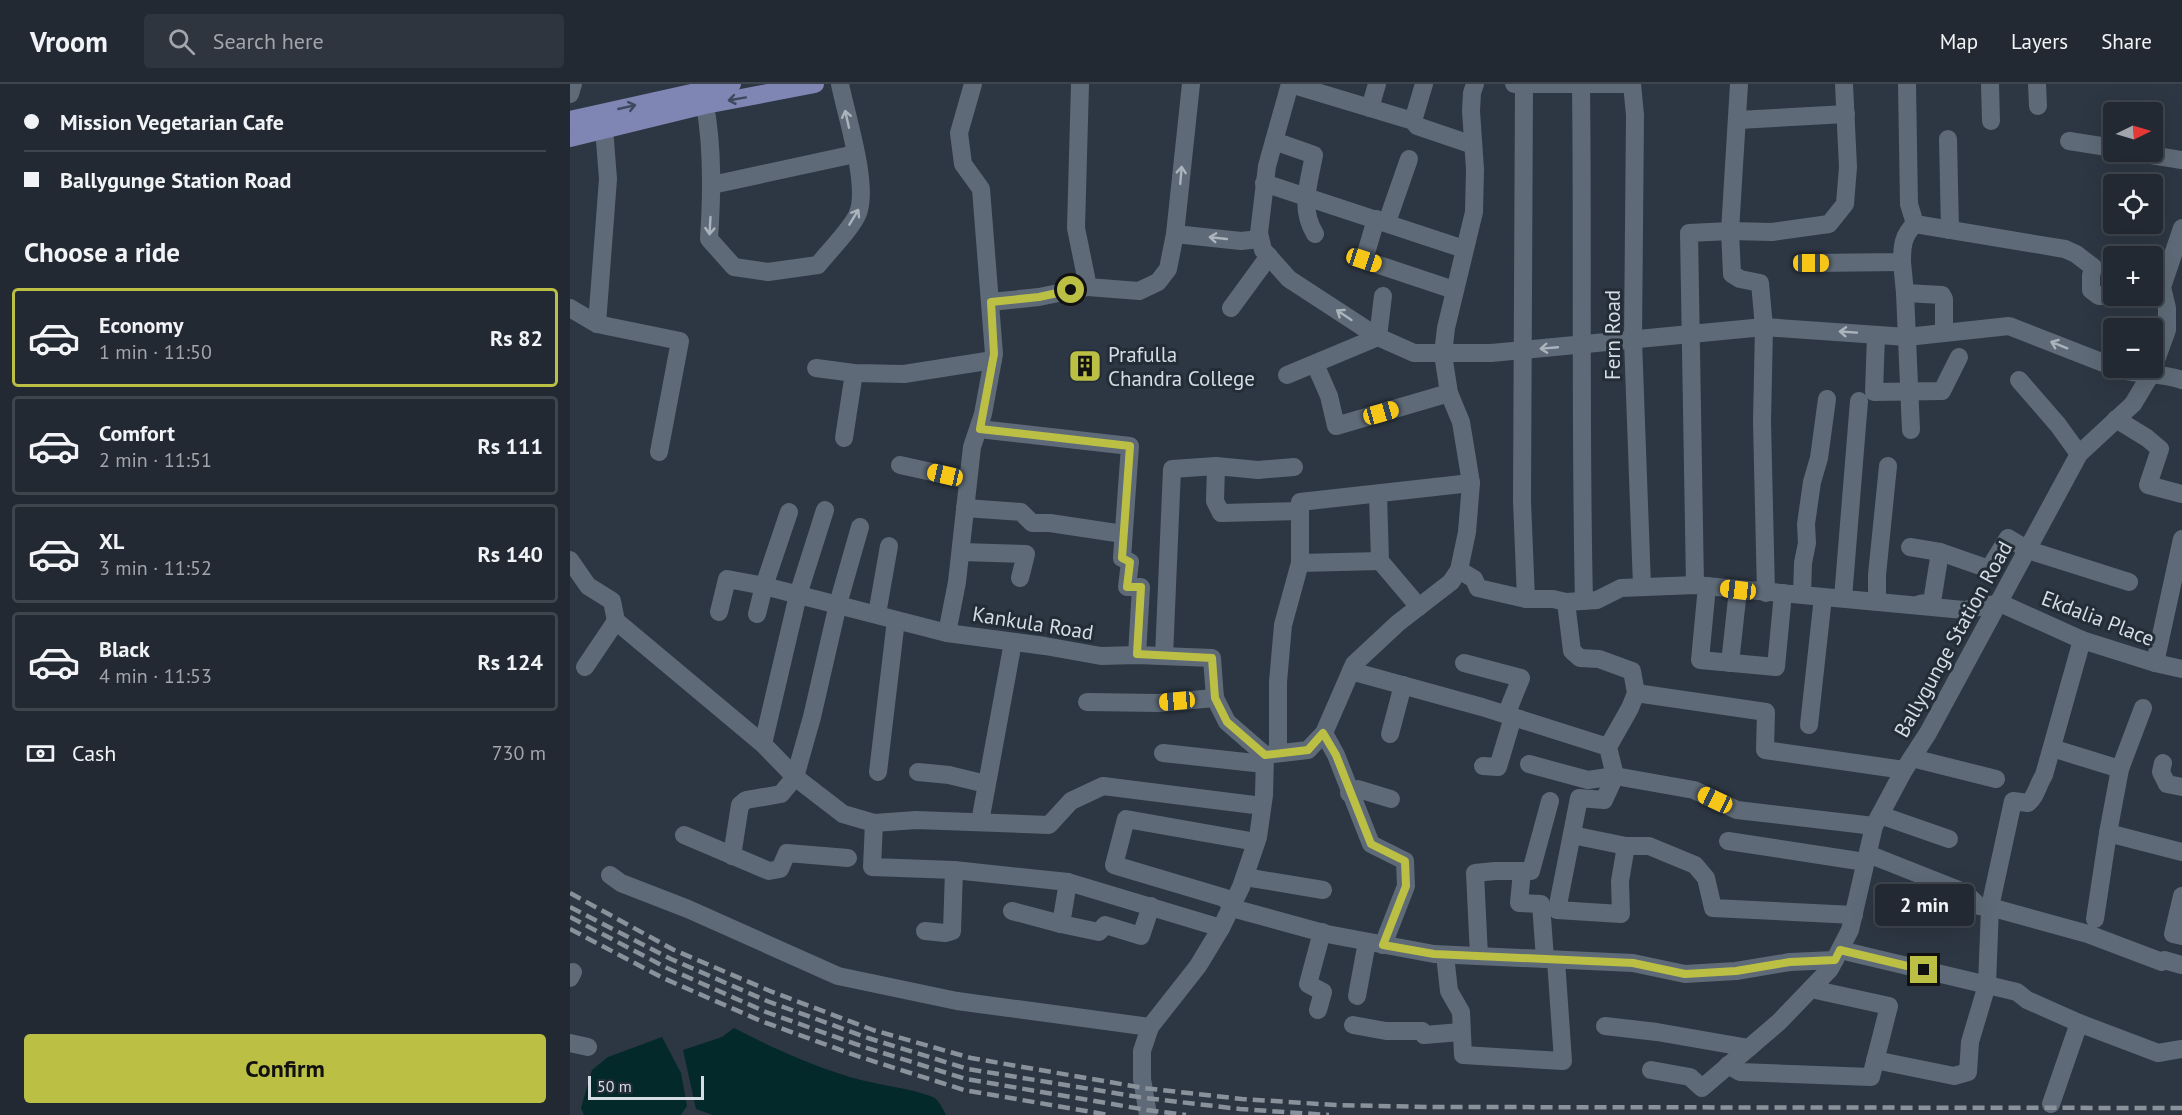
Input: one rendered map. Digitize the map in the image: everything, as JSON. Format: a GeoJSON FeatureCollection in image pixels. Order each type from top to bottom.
{"type":"FeatureCollection","features":[{"type":"Feature","properties":{"kind":"main road"},"geometry":{"type":"LineString","coordinates":[[570,120],[732,84]]}},
{"type":"Feature","properties":{"kind":"main road"},"geometry":{"type":"LineString","coordinates":[[570,138],[705,105],[815,84]]}},
{"type":"Feature","properties":{"kind":"street"},"geometry":{"type":"LineString","coordinates":[[570,94],[573,84]]}},
{"type":"Feature","properties":{"kind":"street"},"geometry":{"type":"LineString","coordinates":[[705,105],[709,129],[712,185],[709,239],[734,267],[768,272],[818,265],[858,215],[863,198],[840,84]]}},
{"type":"Feature","properties":{"kind":"street"},"geometry":{"type":"LineString","coordinates":[[947,633],[961,552],[972,447],[980,429],[993,360],[991,302],[981,189],[963,164],[959,133],[973,84]]}},
{"type":"Feature","properties":{"kind":"street"},"geometry":{"type":"LineString","coordinates":[[1080,84],[1076,228],[1088,287]]}},
{"type":"Feature","properties":{"kind":"street"},"geometry":{"type":"LineString","coordinates":[[991,302],[1039,297],[1088,287],[1139,291],[1158,282],[1168,269],[1175,234],[1191,84]]}},
{"type":"Feature","properties":{"kind":"street"},"geometry":{"type":"LineString","coordinates":[[1473,145],[1417,126],[1413,121],[1290,84],[1264,183],[1259,233],[1263,250],[1289,279],[1378,337],[1414,353],[1443,354],[1522,350],[1764,327],[1907,337],[2009,326],[2103,363]]}},
{"type":"Feature","properties":{"kind":"street"},"geometry":{"type":"LineString","coordinates":[[1370,108],[1377,84]]}},
{"type":"Feature","properties":{"kind":"street"},"geometry":{"type":"LineString","coordinates":[[1413,121],[1424,84]]}},
{"type":"Feature","properties":{"kind":"street"},"geometry":{"type":"LineString","coordinates":[[1163,753],[1269,757],[1308,750],[1323,733],[1354,664],[1451,582],[1458,570],[1467,532],[1471,483],[1461,422],[1449,393],[1443,354],[1454,290],[1474,212],[1476,168],[1471,111],[1475,84]]}},
{"type":"Feature","properties":{"kind":"street"},"geometry":{"type":"LineString","coordinates":[[1526,599],[1522,501],[1521,84],[1632,84]]}},
{"type":"Feature","properties":{"kind":"street"},"geometry":{"type":"LineString","coordinates":[[1581,84],[1580,345],[1572,651],[1580,657],[1599,659],[1632,671],[1636,693],[1608,747],[1614,776],[1604,800],[1579,798],[1557,910],[1621,914],[1620,881],[1626,846]]}},
{"type":"Feature","properties":{"kind":"street","name":"Fern Road"},"geometry":{"type":"LineString","coordinates":[[1632,84],[1635,115],[1633,340],[1642,586]]}},
{"type":"Feature","properties":{"kind":"street"},"geometry":{"type":"LineString","coordinates":[[1739,84],[1730,231],[1732,274],[1740,279],[1760,283],[1764,327],[1762,423],[1774,593],[1776,667],[1700,660],[1701,586],[1689,233],[1730,231],[1772,232],[1829,224],[1845,204],[1848,167],[1844,84]]}},
{"type":"Feature","properties":{"kind":"street"},"geometry":{"type":"LineString","coordinates":[[1907,84],[1909,204],[1915,224]]}},
{"type":"Feature","properties":{"kind":"street"},"geometry":{"type":"LineString","coordinates":[[1990,84],[1991,121]]}},
{"type":"Feature","properties":{"kind":"street"},"geometry":{"type":"LineString","coordinates":[[2037,84],[2038,106]]}},
{"type":"Feature","properties":{"kind":"street"},"geometry":{"type":"LineString","coordinates":[[1738,120],[1846,114]]}},
{"type":"Feature","properties":{"kind":"street"},"geometry":{"type":"LineString","coordinates":[[597,324],[608,179],[604,128]]}},
{"type":"Feature","properties":{"kind":"street"},"geometry":{"type":"LineString","coordinates":[[1948,139],[1950,230]]}},
{"type":"Feature","properties":{"kind":"street"},"geometry":{"type":"LineString","coordinates":[[1274,141],[1314,155],[1306,196],[1307,222],[1315,234]]}},
{"type":"Feature","properties":{"kind":"street"},"geometry":{"type":"LineString","coordinates":[[2069,141],[2103,146]]}},
{"type":"Feature","properties":{"kind":"street"},"geometry":{"type":"LineString","coordinates":[[712,185],[855,154]]}},
{"type":"Feature","properties":{"kind":"street"},"geometry":{"type":"LineString","coordinates":[[2163,157],[2182,160]]}},
{"type":"Feature","properties":{"kind":"street"},"geometry":{"type":"LineString","coordinates":[[1410,159],[1364,260],[1454,290]]}},
{"type":"Feature","properties":{"kind":"street"},"geometry":{"type":"LineString","coordinates":[[1264,183],[1464,249]]}},
{"type":"Feature","properties":{"kind":"street"},"geometry":{"type":"LineString","coordinates":[[1915,224],[2033,243],[2076,254],[2093,267],[2091,290],[2103,296]]}},
{"type":"Feature","properties":{"kind":"street"},"geometry":{"type":"LineString","coordinates":[[1911,430],[1902,247],[1906,232],[1915,224]]}},
{"type":"Feature","properties":{"kind":"street"},"geometry":{"type":"LineString","coordinates":[[2163,274],[2182,228]]}},
{"type":"Feature","properties":{"kind":"street"},"geometry":{"type":"LineString","coordinates":[[1175,234],[1240,241],[1260,239]]}},
{"type":"Feature","properties":{"kind":"street"},"geometry":{"type":"LineString","coordinates":[[1231,308],[1269,256]]}},
{"type":"Feature","properties":{"kind":"street"},"geometry":{"type":"LineString","coordinates":[[1811,263],[1902,262]]}},
{"type":"Feature","properties":{"kind":"street"},"geometry":{"type":"LineString","coordinates":[[1905,293],[1942,295],[1944,333]]}},
{"type":"Feature","properties":{"kind":"street"},"geometry":{"type":"LineString","coordinates":[[1378,337],[1383,296]]}},
{"type":"Feature","properties":{"kind":"street","name":"Ballygunge Station Road"},"geometry":{"type":"LineString","coordinates":[[2163,300],[2167,308],[2167,330],[2163,341]]}},
{"type":"Feature","properties":{"kind":"street"},"geometry":{"type":"LineString","coordinates":[[570,309],[597,324],[680,341],[659,452]]}},
{"type":"Feature","properties":{"kind":"street"},"geometry":{"type":"LineString","coordinates":[[1876,334],[1874,392],[1942,391],[1959,357]]}},
{"type":"Feature","properties":{"kind":"street"},"geometry":{"type":"LineString","coordinates":[[1287,375],[1378,337]]}},
{"type":"Feature","properties":{"kind":"street"},"geometry":{"type":"LineString","coordinates":[[816,368],[854,373],[904,375],[993,360]]}},
{"type":"Feature","properties":{"kind":"street"},"geometry":{"type":"LineString","coordinates":[[1316,364],[1329,396],[1336,426],[1449,393]]}},
{"type":"Feature","properties":{"kind":"street"},"geometry":{"type":"LineString","coordinates":[[843,438],[854,373]]}},
{"type":"Feature","properties":{"kind":"street"},"geometry":{"type":"LineString","coordinates":[[2163,376],[2182,380]]}},
{"type":"Feature","properties":{"kind":"street","name":"Ballygunge Station Road"},"geometry":{"type":"LineString","coordinates":[[1651,1070],[1690,1077],[1702,1088],[1779,1022],[1830,969],[1850,930],[1877,820],[2000,603],[2079,454],[2133,404],[2149,378]]}},
{"type":"Feature","properties":{"kind":"street"},"geometry":{"type":"LineString","coordinates":[[2019,380],[2058,425],[2079,454]]}},
{"type":"Feature","properties":{"kind":"street"},"geometry":{"type":"LineString","coordinates":[[1802,594],[1803,563],[1807,543],[1806,524],[1812,482],[1819,458],[1827,399]]}},
{"type":"Feature","properties":{"kind":"street"},"geometry":{"type":"LineString","coordinates":[[1843,598],[1859,401]]}},
{"type":"Feature","properties":{"kind":"street"},"geometry":{"type":"LineString","coordinates":[[2116,419],[2148,438],[2160,449],[2148,485],[2182,494]]}},
{"type":"Feature","properties":{"kind":"street"},"geometry":{"type":"LineString","coordinates":[[980,429],[1130,446],[1122,558],[1130,562],[1127,587],[1141,587],[1137,654]]}},
{"type":"Feature","properties":{"kind":"street"},"geometry":{"type":"LineString","coordinates":[[900,465],[968,480]]}},
{"type":"Feature","properties":{"kind":"street"},"geometry":{"type":"LineString","coordinates":[[1164,656],[1172,469],[1216,466],[1258,470],[1294,467]]}},
{"type":"Feature","properties":{"kind":"street"},"geometry":{"type":"LineString","coordinates":[[1216,466],[1215,501],[1221,513],[1300,511]]}},
{"type":"Feature","properties":{"kind":"street"},"geometry":{"type":"LineString","coordinates":[[1877,602],[1876,575],[1888,466]]}},
{"type":"Feature","properties":{"kind":"street"},"geometry":{"type":"LineString","coordinates":[[1148,1115],[1142,1079],[1142,1051],[1150,1027],[1198,966],[1221,928],[1245,877],[1256,842],[1269,757],[1283,625],[1300,563],[1300,502],[1471,483]]}},
{"type":"Feature","properties":{"kind":"street"},"geometry":{"type":"LineString","coordinates":[[1378,494],[1380,561],[1419,607]]}},
{"type":"Feature","properties":{"kind":"street"},"geometry":{"type":"LineString","coordinates":[[965,508],[1021,513],[1032,523],[1050,522],[1123,534]]}},
{"type":"Feature","properties":{"kind":"street"},"geometry":{"type":"LineString","coordinates":[[763,744],[798,595],[825,510]]}},
{"type":"Feature","properties":{"kind":"street"},"geometry":{"type":"LineString","coordinates":[[757,614],[789,512]]}},
{"type":"Feature","properties":{"kind":"street"},"geometry":{"type":"LineString","coordinates":[[732,856],[740,805],[746,800],[781,794],[795,777],[812,717],[838,604],[860,527]]}},
{"type":"Feature","properties":{"kind":"street"},"geometry":{"type":"LineString","coordinates":[[1910,547],[1940,552],[1989,569],[2008,538],[2028,550],[2129,582]]}},
{"type":"Feature","properties":{"kind":"street"},"geometry":{"type":"LineString","coordinates":[[2155,663],[2182,539]]}},
{"type":"Feature","properties":{"kind":"street"},"geometry":{"type":"LineString","coordinates":[[876,614],[889,546]]}},
{"type":"Feature","properties":{"kind":"street"},"geometry":{"type":"LineString","coordinates":[[961,552],[1026,554],[1020,578]]}},
{"type":"Feature","properties":{"kind":"street"},"geometry":{"type":"LineString","coordinates":[[1920,606],[1920,604],[1932,602],[1940,552]]}},
{"type":"Feature","properties":{"kind":"street"},"geometry":{"type":"LineString","coordinates":[[570,560],[588,585],[612,601],[616,621],[763,744],[795,777],[843,814],[874,823],[916,820],[1049,825],[1071,801],[1103,786],[1262,806]]}},
{"type":"Feature","properties":{"kind":"street"},"geometry":{"type":"LineString","coordinates":[[1300,563],[1380,561]]}},
{"type":"Feature","properties":{"kind":"street"},"geometry":{"type":"LineString","coordinates":[[1458,570],[1474,579],[1478,588],[1526,599],[1597,600],[1621,588],[1701,586],[1964,610],[2000,603]]}},
{"type":"Feature","properties":{"kind":"street","name":"Kankula Road"},"geometry":{"type":"LineString","coordinates":[[719,612],[726,579],[838,604],[947,633],[1101,656],[1137,654],[1212,658],[1215,698],[1227,722],[1269,757]]}},
{"type":"Feature","properties":{"kind":"street"},"geometry":{"type":"LineString","coordinates":[[1730,663],[1738,590]]}},
{"type":"Feature","properties":{"kind":"street"},"geometry":{"type":"LineString","coordinates":[[1809,725],[1822,597]]}},
{"type":"Feature","properties":{"kind":"street","name":"Ekdalia Place"},"geometry":{"type":"LineString","coordinates":[[2000,603],[2082,640],[2182,669]]}},
{"type":"Feature","properties":{"kind":"street"},"geometry":{"type":"LineString","coordinates":[[878,772],[896,620]]}},
{"type":"Feature","properties":{"kind":"street"},"geometry":{"type":"LineString","coordinates":[[585,667],[616,621]]}},
{"type":"Feature","properties":{"kind":"street"},"geometry":{"type":"LineString","coordinates":[[1875,1060],[1954,1076],[1968,1072],[1970,1042],[1987,986],[1990,907],[2013,801],[2028,803],[2033,799],[2049,763],[2082,640]]}},
{"type":"Feature","properties":{"kind":"street"},"geometry":{"type":"LineString","coordinates":[[980,822],[1013,642]]}},
{"type":"Feature","properties":{"kind":"street"},"geometry":{"type":"LineString","coordinates":[[1464,663],[1521,678],[1509,716],[1498,767],[1483,766]]}},
{"type":"Feature","properties":{"kind":"street"},"geometry":{"type":"LineString","coordinates":[[1351,671],[1608,747]]}},
{"type":"Feature","properties":{"kind":"street"},"geometry":{"type":"LineString","coordinates":[[1389,734],[1403,685]]}},
{"type":"Feature","properties":{"kind":"street"},"geometry":{"type":"LineString","coordinates":[[1636,693],[1766,712],[1765,750],[1908,764],[1996,779]]}},
{"type":"Feature","properties":{"kind":"street"},"geometry":{"type":"LineString","coordinates":[[1087,702],[1158,703],[1215,698]]}},
{"type":"Feature","properties":{"kind":"street"},"geometry":{"type":"LineString","coordinates":[[2095,919],[2120,769],[2143,708]]}},
{"type":"Feature","properties":{"kind":"street"},"geometry":{"type":"LineString","coordinates":[[1323,733],[1336,755],[1349,793],[1371,844],[1405,861],[1406,886],[1375,943],[1357,996]]}},
{"type":"Feature","properties":{"kind":"street"},"geometry":{"type":"LineString","coordinates":[[2052,748],[2120,769]]}},
{"type":"Feature","properties":{"kind":"street"},"geometry":{"type":"LineString","coordinates":[[2163,763],[2161,772],[2167,784],[2182,787]]}},
{"type":"Feature","properties":{"kind":"street"},"geometry":{"type":"LineString","coordinates":[[1529,764],[1588,780],[1614,776],[1694,790],[1737,810],[1877,820],[1949,839]]}},
{"type":"Feature","properties":{"kind":"street"},"geometry":{"type":"LineString","coordinates":[[918,772],[986,784]]}},
{"type":"Feature","properties":{"kind":"street"},"geometry":{"type":"LineString","coordinates":[[1349,793],[1358,789],[1391,799]]}},
{"type":"Feature","properties":{"kind":"street"},"geometry":{"type":"LineString","coordinates":[[1479,956],[1475,873],[1531,871],[1550,801]]}},
{"type":"Feature","properties":{"kind":"street"},"geometry":{"type":"LineString","coordinates":[[1256,842],[1126,819],[1114,865],[1225,898],[1232,908],[1322,932],[1445,955],[1633,963],[1685,974],[1736,971],[1837,955],[2017,992],[2027,1000],[2079,1023],[2158,1053],[2180,1045]]}},
{"type":"Feature","properties":{"kind":"street"},"geometry":{"type":"LineString","coordinates":[[874,823],[872,867],[954,870],[1068,882],[1221,928]]}},
{"type":"Feature","properties":{"kind":"street"},"geometry":{"type":"LineString","coordinates":[[2108,833],[2182,852]]}},
{"type":"Feature","properties":{"kind":"street"},"geometry":{"type":"LineString","coordinates":[[684,835],[769,871],[780,869],[787,853],[848,858]]}},
{"type":"Feature","properties":{"kind":"street"},"geometry":{"type":"LineString","coordinates":[[1572,835],[1626,846],[1650,846],[1695,865],[1706,878],[1713,908],[1854,915]]}},
{"type":"Feature","properties":{"kind":"street"},"geometry":{"type":"LineString","coordinates":[[1728,842],[1867,858],[1964,892],[1979,906],[2088,934],[2162,962],[2164,960],[2182,965]]}},
{"type":"Feature","properties":{"kind":"street"},"geometry":{"type":"LineString","coordinates":[[926,931],[945,933],[952,931],[954,870]]}},
{"type":"Feature","properties":{"kind":"street"},"geometry":{"type":"LineString","coordinates":[[1445,955],[1449,991],[1461,1012],[1463,1055],[1563,1061],[1541,904],[1519,903],[1522,871]]}},
{"type":"Feature","properties":{"kind":"street"},"geometry":{"type":"LineString","coordinates":[[610,875],[621,883],[688,909],[838,976],[957,1001],[1150,1027]]}},
{"type":"Feature","properties":{"kind":"street"},"geometry":{"type":"LineString","coordinates":[[1245,877],[1323,890]]}},
{"type":"Feature","properties":{"kind":"street"},"geometry":{"type":"LineString","coordinates":[[1061,924],[1068,882]]}},
{"type":"Feature","properties":{"kind":"street"},"geometry":{"type":"LineString","coordinates":[[2182,896],[2173,934],[2182,936]]}},
{"type":"Feature","properties":{"kind":"street"},"geometry":{"type":"LineString","coordinates":[[1012,911],[1099,932],[1105,925],[1141,936],[1151,906]]}},
{"type":"Feature","properties":{"kind":"street"},"geometry":{"type":"LineString","coordinates":[[1318,1010],[1323,992],[1308,984],[1322,932]]}},
{"type":"Feature","properties":{"kind":"street"},"geometry":{"type":"LineString","coordinates":[[1728,1065],[1740,1072],[1871,1077],[1889,1006],[1811,989]]}},
{"type":"Feature","properties":{"kind":"street"},"geometry":{"type":"LineString","coordinates":[[2051,1104],[2079,1023]]}},
{"type":"Feature","properties":{"kind":"street"},"geometry":{"type":"LineString","coordinates":[[1353,1025],[1386,1031],[1422,1031],[1424,1035],[1461,1032]]}},
{"type":"Feature","properties":{"kind":"street"},"geometry":{"type":"LineString","coordinates":[[1605,1026],[1657,1032],[1749,1048]]}},
{"type":"Feature","properties":{"kind":"shaded area"},"geometry":{"type":"Polygon","coordinates":[[[734,1028],[780,1051],[828,1070],[933,1097],[939,1102],[946,1115],[713,1115],[696,1109],[683,1050],[722,1037],[734,1028]]]}},
{"type":"Feature","properties":{"kind":"shaded area"},"geometry":{"type":"Polygon","coordinates":[[[662,1037],[681,1073],[687,1106],[681,1115],[584,1115],[581,1108],[592,1070],[608,1057],[662,1037]]]}},
{"type":"Feature","properties":{"kind":"railway"},"geometry":{"type":"LineString","coordinates":[[570,893],[674,950],[770,991],[873,1030],[971,1058],[1144,1088],[1242,1099],[1336,1105],[1430,1107],[2182,1108]]}},
{"type":"Feature","properties":{"kind":"railway"},"geometry":{"type":"LineString","coordinates":[[570,907],[671,959],[767,1001],[868,1038],[968,1069],[1145,1098],[1240,1109],[1329,1115]]}},
{"type":"Feature","properties":{"kind":"railway"},"geometry":{"type":"LineString","coordinates":[[570,917],[667,968],[766,1012],[864,1047],[966,1079],[1186,1115]]}},
{"type":"Feature","properties":{"kind":"railway"},"geometry":{"type":"LineString","coordinates":[[570,929],[663,978],[761,1021],[860,1057],[964,1090],[1109,1115]]}},
{"type":"Feature","properties":{"kind":"place","name":"Prafulla Chandra College"},"geometry":{"type":"Point","coordinates":[1085,366]}},
{"type":"Feature","properties":{"kind":"route"},"geometry":{"type":"LineString","coordinates":[[1071,290],[1039,297],[991,302],[994,354],[980,429],[1130,446],[1122,558],[1130,562],[1127,587],[1141,587],[1137,654],[1212,658],[1215,698],[1227,722],[1265,755],[1308,750],[1323,733],[1336,755],[1349,793],[1371,844],[1405,861],[1406,886],[1383,945],[1434,954],[1633,963],[1685,974],[1736,971],[1790,962],[1835,960],[1840,950],[1924,970]]}}]}
